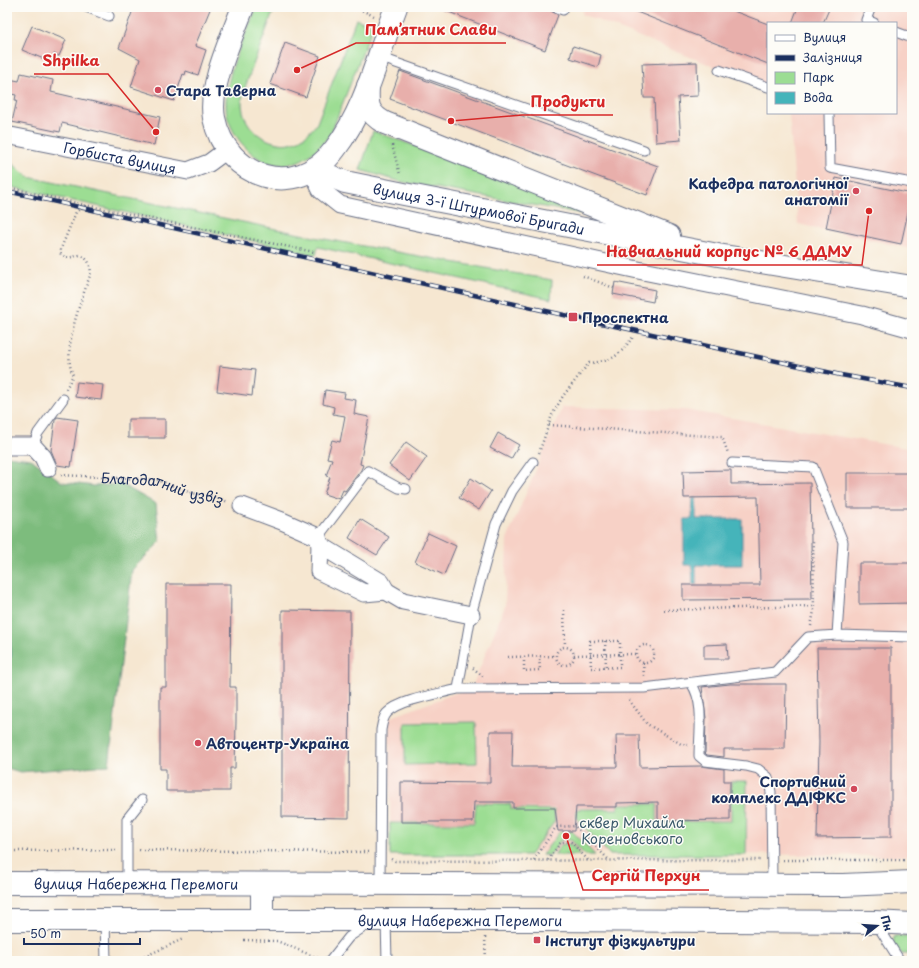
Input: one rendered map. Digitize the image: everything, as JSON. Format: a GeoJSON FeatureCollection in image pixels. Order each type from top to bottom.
{"type":"FeatureCollection","features":[{"type":"Feature","properties":{"kind":"main road"},"geometry":{"type":"LineString","coordinates":[[243,7],[216,84],[213,101],[214,118],[228,149],[248,168],[261,176],[284,178],[303,174],[312,169],[335,150],[358,109],[378,56],[388,13]]}},
{"type":"Feature","properties":{"kind":"main road","name":"вулиця 3-ї Штурмової Бригади"},"geometry":{"type":"LineString","coordinates":[[368,83],[368,101],[370,110],[376,118],[385,123],[718,255]]}},
{"type":"Feature","properties":{"kind":"main road","name":"вулиця 3-ї Штурмової Бригади"},"geometry":{"type":"LineString","coordinates":[[312,169],[345,182],[718,255],[912,287]]}},
{"type":"Feature","properties":{"kind":"main road","name":"вулиця Набережна Перемоги"},"geometry":{"type":"LineString","coordinates":[[7,883],[843,885],[912,882]]}},
{"type":"Feature","properties":{"kind":"main road"},"geometry":{"type":"LineString","coordinates":[[262,884],[262,920]]}},
{"type":"Feature","properties":{"kind":"main road","name":"вулиця Набережна Перемоги"},"geometry":{"type":"LineString","coordinates":[[7,920],[546,920],[875,922],[912,924]]}},
{"type":"Feature","properties":{"kind":"street","name":"Горбиста вулиця"},"geometry":{"type":"LineString","coordinates":[[9,136],[188,171],[209,163],[228,149]]}},
{"type":"Feature","properties":{"kind":"street"},"geometry":{"type":"LineString","coordinates":[[312,169],[321,190],[340,205],[638,270],[862,315],[912,329]]}},
{"type":"Feature","properties":{"kind":"street"},"geometry":{"type":"LineString","coordinates":[[7,446],[33,446],[43,457],[48,468]]}},
{"type":"Feature","properties":{"kind":"street","name":"Благодатний узвіз"},"geometry":{"type":"LineString","coordinates":[[242,506],[282,521],[319,541],[381,582],[386,591],[403,601],[472,615]]}},
{"type":"Feature","properties":{"kind":"street"},"geometry":{"type":"LineString","coordinates":[[319,541],[319,571],[364,594],[386,591]]}},
{"type":"Feature","properties":{"kind":"lane"},"geometry":{"type":"LineString","coordinates":[[86,7],[109,16]]}},
{"type":"Feature","properties":{"kind":"lane"},"geometry":{"type":"LineString","coordinates":[[868,22],[871,7]]}},
{"type":"Feature","properties":{"kind":"lane"},"geometry":{"type":"LineString","coordinates":[[897,32],[912,38]]}},
{"type":"Feature","properties":{"kind":"lane"},"geometry":{"type":"LineString","coordinates":[[378,56],[644,150]]}},
{"type":"Feature","properties":{"kind":"lane"},"geometry":{"type":"LineString","coordinates":[[719,70],[767,87]]}},
{"type":"Feature","properties":{"kind":"lane"},"geometry":{"type":"LineString","coordinates":[[828,114],[830,168],[912,183]]}},
{"type":"Feature","properties":{"kind":"lane"},"geometry":{"type":"LineString","coordinates":[[33,446],[38,433],[63,399]]}},
{"type":"Feature","properties":{"kind":"lane"},"geometry":{"type":"LineString","coordinates":[[458,689],[472,615],[496,524],[512,491],[533,462]]}},
{"type":"Feature","properties":{"kind":"lane"},"geometry":{"type":"LineString","coordinates":[[732,463],[813,467],[843,542],[838,635]]}},
{"type":"Feature","properties":{"kind":"lane"},"geometry":{"type":"LineString","coordinates":[[319,541],[368,471],[399,488],[406,489]]}},
{"type":"Feature","properties":{"kind":"lane"},"geometry":{"type":"LineString","coordinates":[[380,884],[381,730],[386,713],[400,704],[458,689],[644,688],[775,672],[808,637],[838,635],[912,636]]}},
{"type":"Feature","properties":{"kind":"lane"},"geometry":{"type":"LineString","coordinates":[[691,683],[697,693],[699,702],[699,756],[705,761],[758,769],[768,777],[771,792],[772,884]]}},
{"type":"Feature","properties":{"kind":"lane"},"geometry":{"type":"LineString","coordinates":[[127,883],[127,819],[142,800]]}},
{"type":"Feature","properties":{"kind":"lane"},"geometry":{"type":"LineString","coordinates":[[105,920],[106,961]]}},
{"type":"Feature","properties":{"kind":"lane"},"geometry":{"type":"LineString","coordinates":[[330,961],[349,937],[379,921],[387,961]]}},
{"type":"Feature","properties":{"kind":"lane"},"geometry":{"type":"LineString","coordinates":[[875,922],[900,961]]}},
{"type":"Feature","properties":{"kind":"path"},"geometry":{"type":"LineString","coordinates":[[355,7],[388,13]]}},
{"type":"Feature","properties":{"kind":"path"},"geometry":{"type":"LineString","coordinates":[[392,144],[402,182]]}},
{"type":"Feature","properties":{"kind":"path"},"geometry":{"type":"LineString","coordinates":[[7,187],[85,205],[314,252]]}},
{"type":"Feature","properties":{"kind":"path"},"geometry":{"type":"LineString","coordinates":[[63,399],[73,375],[70,368],[72,336],[91,273],[90,264],[86,257],[80,255],[71,259],[66,258],[61,255],[60,251],[76,212],[85,205]]}},
{"type":"Feature","properties":{"kind":"path"},"geometry":{"type":"LineString","coordinates":[[533,462],[540,452],[549,425],[563,396],[589,363],[607,362],[626,347],[633,337]]}},
{"type":"Feature","properties":{"kind":"path"},"geometry":{"type":"LineString","coordinates":[[549,425],[722,437],[732,463]]}},
{"type":"Feature","properties":{"kind":"path","name":"Благодатний узвіз"},"geometry":{"type":"LineString","coordinates":[[48,468],[62,475],[158,480],[191,493],[213,496],[242,506]]}},
{"type":"Feature","properties":{"kind":"path"},"geometry":{"type":"LineString","coordinates":[[813,541],[814,611]]}},
{"type":"Feature","properties":{"kind":"path"},"geometry":{"type":"LineString","coordinates":[[664,610],[814,606]]}},
{"type":"Feature","properties":{"kind":"path"},"geometry":{"type":"LineString","coordinates":[[564,610],[565,646]]}},
{"type":"Feature","properties":{"kind":"path"},"geometry":{"type":"LineString","coordinates":[[605,641],[606,668]]}},
{"type":"Feature","properties":{"kind":"path"},"geometry":{"type":"LineString","coordinates":[[620,641],[620,654],[620,667],[591,668],[590,642],[620,641]]}},
{"type":"Feature","properties":{"kind":"path"},"geometry":{"type":"LineString","coordinates":[[643,644],[650,646],[654,653],[653,657],[647,663],[639,661],[636,654],[639,646],[643,644]]}},
{"type":"Feature","properties":{"kind":"path"},"geometry":{"type":"LineString","coordinates":[[565,646],[573,651],[574,655],[573,660],[565,665],[557,660],[556,656],[557,651],[565,646]]}},
{"type":"Feature","properties":{"kind":"path"},"geometry":{"type":"LineString","coordinates":[[574,655],[636,654]]}},
{"type":"Feature","properties":{"kind":"path"},"geometry":{"type":"LineString","coordinates":[[524,657],[524,671],[540,670],[539,656]]}},
{"type":"Feature","properties":{"kind":"path"},"geometry":{"type":"LineString","coordinates":[[508,657],[556,656]]}},
{"type":"Feature","properties":{"kind":"path"},"geometry":{"type":"LineString","coordinates":[[463,660],[502,689]]}},
{"type":"Feature","properties":{"kind":"path"},"geometry":{"type":"LineString","coordinates":[[621,688],[647,724],[681,744],[699,747]]}},
{"type":"Feature","properties":{"kind":"path"},"geometry":{"type":"LineString","coordinates":[[534,860],[556,827],[575,826],[610,860]]}},
{"type":"Feature","properties":{"kind":"path"},"geometry":{"type":"LineString","coordinates":[[548,860],[561,842],[571,842],[588,860]]}},
{"type":"Feature","properties":{"kind":"path"},"geometry":{"type":"LineString","coordinates":[[7,851],[127,850],[380,852],[395,861],[912,860]]}},
{"type":"Feature","properties":{"kind":"path"},"geometry":{"type":"LineString","coordinates":[[485,934],[486,961]]}},
{"type":"Feature","properties":{"kind":"path"},"geometry":{"type":"LineString","coordinates":[[137,960],[184,939]]}},
{"type":"Feature","properties":{"kind":"path"},"geometry":{"type":"LineString","coordinates":[[238,940],[277,941],[326,961]]}},
{"type":"Feature","properties":{"kind":"path"},"geometry":{"type":"LineString","coordinates":[[117,961],[217,961]]}},
{"type":"Feature","properties":{"kind":"path"},"geometry":{"type":"LineString","coordinates":[[461,961],[900,961]]}},
{"type":"Feature","properties":{"kind":"shaded area"},"geometry":{"type":"Polygon","coordinates":[[[583,7],[912,7],[912,249],[798,224],[789,114],[897,114],[897,22],[767,22],[767,88],[582,14],[583,7]]]}},
{"type":"Feature","properties":{"kind":"shaded area"},"geometry":{"type":"Polygon","coordinates":[[[562,407],[685,410],[912,449],[912,856],[391,850],[389,718],[472,687],[505,606],[507,539],[562,407]]]}},
{"type":"Feature","properties":{"kind":"green space"},"geometry":{"type":"Polygon","coordinates":[[[257,7],[275,7],[245,88],[242,108],[247,122],[257,133],[270,141],[284,144],[290,143],[305,136],[317,123],[356,19],[373,26],[331,133],[310,155],[299,161],[286,164],[274,164],[262,160],[250,152],[236,136],[227,115],[227,94],[232,68],[257,7]]]}},
{"type":"Feature","properties":{"kind":"green space"},"geometry":{"type":"Polygon","coordinates":[[[373,131],[624,221],[402,182],[360,170],[373,131]]]}},
{"type":"Feature","properties":{"kind":"green space"},"geometry":{"type":"Polygon","coordinates":[[[7,159],[28,177],[319,238],[552,280],[551,299],[318,247],[316,255],[7,186],[7,159]]]}},
{"type":"Feature","properties":{"kind":"green space"},"geometry":{"type":"Polygon","coordinates":[[[7,456],[31,459],[62,482],[94,486],[121,484],[156,504],[160,542],[132,570],[109,765],[20,772],[7,768],[7,660],[11,657],[9,610],[7,607],[7,456]]]}},
{"type":"Feature","properties":{"kind":"green space"},"geometry":{"type":"Polygon","coordinates":[[[476,722],[477,763],[405,765],[405,723],[476,722]]]}},
{"type":"Feature","properties":{"kind":"green space","name":"сквер Михайла Кореновського"},"geometry":{"type":"Polygon","coordinates":[[[731,781],[747,781],[746,855],[610,855],[577,819],[577,809],[618,809],[618,804],[657,804],[657,822],[731,821],[731,781]]]}},
{"type":"Feature","properties":{"kind":"green space","name":"сквер Михайла Кореновського"},"geometry":{"type":"Polygon","coordinates":[[[476,803],[511,804],[511,809],[554,810],[555,821],[530,855],[390,855],[390,823],[474,823],[476,803]]]}},
{"type":"Feature","properties":{"kind":"green space"},"geometry":{"type":"Polygon","coordinates":[[[560,831],[572,831],[595,855],[585,855],[571,840],[561,840],[550,855],[542,855],[560,831]]]}},
{"type":"Feature","properties":{"kind":"green space"},"geometry":{"type":"Polygon","coordinates":[[[562,844],[571,844],[581,855],[554,855],[562,844]]]}},
{"type":"Feature","properties":{"kind":"green space"},"geometry":{"type":"Polygon","coordinates":[[[894,936],[912,936],[912,954],[902,954],[893,944],[894,936]]]}},
{"type":"Feature","properties":{"kind":"water"},"geometry":{"type":"Polygon","coordinates":[[[693,498],[696,498],[696,519],[742,519],[742,565],[696,565],[696,585],[693,585],[692,565],[684,565],[684,519],[692,519],[693,498]]]}},
{"type":"Feature","properties":{"kind":"water"},"geometry":{"type":"Polygon","coordinates":[[[7,607],[9,610],[11,657],[7,660],[7,607]]]}},
{"type":"Feature","properties":{"kind":"building"},"geometry":{"type":"Polygon","coordinates":[[[134,7],[211,7],[195,46],[206,50],[198,75],[186,71],[185,75],[183,74],[174,101],[131,87],[140,59],[119,48],[134,7]]]}},
{"type":"Feature","properties":{"kind":"building"},"geometry":{"type":"Polygon","coordinates":[[[436,7],[549,7],[551,11],[558,15],[545,50],[436,7]]]}},
{"type":"Feature","properties":{"kind":"building"},"geometry":{"type":"Polygon","coordinates":[[[624,7],[723,7],[767,24],[767,64],[624,7]]]}},
{"type":"Feature","properties":{"kind":"building"},"geometry":{"type":"Polygon","coordinates":[[[798,7],[830,7],[823,22],[792,22],[798,7]]]}},
{"type":"Feature","properties":{"kind":"building"},"geometry":{"type":"Polygon","coordinates":[[[32,26],[66,40],[59,56],[54,54],[51,62],[22,50],[32,26]]]}},
{"type":"Feature","properties":{"kind":"building"},"geometry":{"type":"Polygon","coordinates":[[[285,43],[320,56],[306,97],[270,84],[285,43]]]}},
{"type":"Feature","properties":{"kind":"building"},"geometry":{"type":"Polygon","coordinates":[[[573,46],[601,55],[598,67],[570,58],[573,46]]]}},
{"type":"Feature","properties":{"kind":"building"},"geometry":{"type":"Polygon","coordinates":[[[697,62],[698,96],[678,97],[681,140],[656,142],[654,98],[644,98],[642,64],[697,62]]]}},
{"type":"Feature","properties":{"kind":"building"},"geometry":{"type":"Polygon","coordinates":[[[400,71],[658,166],[647,195],[390,99],[400,71]]]}},
{"type":"Feature","properties":{"kind":"building"},"geometry":{"type":"Polygon","coordinates":[[[21,73],[53,80],[51,92],[160,117],[154,145],[62,123],[60,132],[12,122],[17,100],[15,100],[16,95],[7,93],[9,79],[19,81],[21,73]]]}},
{"type":"Feature","properties":{"kind":"building"},"geometry":{"type":"Polygon","coordinates":[[[836,178],[912,194],[901,244],[826,228],[836,178]]]}},
{"type":"Feature","properties":{"kind":"building"},"geometry":{"type":"Polygon","coordinates":[[[615,282],[655,290],[653,302],[613,294],[615,282]]]}},
{"type":"Feature","properties":{"kind":"building"},"geometry":{"type":"Polygon","coordinates":[[[220,366],[255,370],[252,396],[217,391],[220,366]]]}},
{"type":"Feature","properties":{"kind":"building"},"geometry":{"type":"Polygon","coordinates":[[[77,382],[103,385],[101,400],[75,397],[77,382]]]}},
{"type":"Feature","properties":{"kind":"building"},"geometry":{"type":"Polygon","coordinates":[[[325,390],[345,393],[344,398],[356,400],[354,414],[369,417],[360,464],[363,465],[361,470],[345,491],[343,490],[339,499],[324,494],[330,477],[326,476],[332,459],[327,458],[332,440],[340,442],[345,416],[333,414],[334,407],[323,404],[325,390]]]}},
{"type":"Feature","properties":{"kind":"building"},"geometry":{"type":"Polygon","coordinates":[[[57,417],[78,420],[71,467],[57,465],[51,450],[55,420],[57,417]]]}},
{"type":"Feature","properties":{"kind":"building"},"geometry":{"type":"Polygon","coordinates":[[[128,419],[165,419],[165,438],[128,438],[128,419]]]}},
{"type":"Feature","properties":{"kind":"building"},"geometry":{"type":"Polygon","coordinates":[[[498,433],[519,445],[511,459],[490,448],[498,433]]]}},
{"type":"Feature","properties":{"kind":"building"},"geometry":{"type":"Polygon","coordinates":[[[406,442],[427,457],[410,481],[389,465],[406,442]]]}},
{"type":"Feature","properties":{"kind":"building"},"geometry":{"type":"Polygon","coordinates":[[[731,470],[731,484],[810,483],[812,599],[683,600],[683,585],[760,585],[758,497],[684,498],[683,471],[731,470]]]}},
{"type":"Feature","properties":{"kind":"building"},"geometry":{"type":"Polygon","coordinates":[[[847,473],[912,473],[912,508],[847,508],[847,473]]]}},
{"type":"Feature","properties":{"kind":"building"},"geometry":{"type":"Polygon","coordinates":[[[471,478],[491,491],[479,510],[459,498],[471,478]]]}},
{"type":"Feature","properties":{"kind":"building"},"geometry":{"type":"Polygon","coordinates":[[[360,519],[389,537],[377,555],[349,538],[360,519]]]}},
{"type":"Feature","properties":{"kind":"building"},"geometry":{"type":"Polygon","coordinates":[[[428,533],[456,546],[444,575],[415,562],[428,533]]]}},
{"type":"Feature","properties":{"kind":"building"},"geometry":{"type":"Polygon","coordinates":[[[859,563],[912,563],[912,603],[859,604],[859,563]]]}},
{"type":"Feature","properties":{"kind":"building"},"geometry":{"type":"Polygon","coordinates":[[[166,584],[231,584],[230,687],[236,687],[236,721],[235,768],[230,768],[230,791],[166,791],[166,769],[160,769],[160,687],[166,687],[166,584]]]}},
{"type":"Feature","properties":{"kind":"building"},"geometry":{"type":"Polygon","coordinates":[[[282,610],[350,611],[349,818],[282,817],[282,610]]]}},
{"type":"Feature","properties":{"kind":"building"},"geometry":{"type":"Polygon","coordinates":[[[727,644],[728,659],[704,659],[704,645],[727,644]]]}},
{"type":"Feature","properties":{"kind":"building","name":"Спортивний комплекс ДДІФКС"},"geometry":{"type":"Polygon","coordinates":[[[817,648],[891,648],[891,837],[817,838],[819,742],[817,648]]]}},
{"type":"Feature","properties":{"kind":"building"},"geometry":{"type":"Polygon","coordinates":[[[730,684],[786,684],[785,749],[724,749],[724,757],[707,755],[705,753],[706,718],[702,687],[730,684]]]}},
{"type":"Feature","properties":{"kind":"building"},"geometry":{"type":"Polygon","coordinates":[[[490,731],[513,731],[512,767],[617,767],[616,735],[639,735],[640,767],[701,766],[724,769],[724,781],[730,781],[730,820],[658,821],[658,802],[617,803],[617,807],[576,807],[574,831],[558,831],[555,808],[513,808],[513,802],[474,802],[473,822],[401,822],[401,782],[490,783],[490,731]]]}},
{"type":"Feature","properties":{"kind":"railway"},"geometry":{"type":"LineString","coordinates":[[7,191],[573,317],[841,375],[912,388]]}},
{"type":"Feature","properties":{"kind":"place","name":"Пам’ятник Слави"},"geometry":{"type":"Point","coordinates":[297,70]}},
{"type":"Feature","properties":{"kind":"place","name":"Стара Таверна"},"geometry":{"type":"Point","coordinates":[158,90]}},
{"type":"Feature","properties":{"kind":"place","name":"Продукти"},"geometry":{"type":"Point","coordinates":[451,121]}},
{"type":"Feature","properties":{"kind":"place","name":"Shpilka"},"geometry":{"type":"Point","coordinates":[156,132]}},
{"type":"Feature","properties":{"kind":"place","name":"Кафедра патологічної анатомії"},"geometry":{"type":"Point","coordinates":[856,191]}},
{"type":"Feature","properties":{"kind":"place","name":"Навчальний корпус № 6 ДДМУ"},"geometry":{"type":"Point","coordinates":[869,211]}},
{"type":"Feature","properties":{"kind":"place","name":"Проспектна"},"geometry":{"type":"Point","coordinates":[573,317]}},
{"type":"Feature","properties":{"kind":"place","name":"Автоцентр-Україна"},"geometry":{"type":"Point","coordinates":[198,743]}},
{"type":"Feature","properties":{"kind":"place","name":"Спортивний комплекс ДДІФКС"},"geometry":{"type":"Point","coordinates":[854,789]}},
{"type":"Feature","properties":{"kind":"place","name":"Сергій Перхун"},"geometry":{"type":"Point","coordinates":[566,836]}},
{"type":"Feature","properties":{"kind":"place","name":"Інститут фізкультури"},"geometry":{"type":"Point","coordinates":[537,940]}}]}
